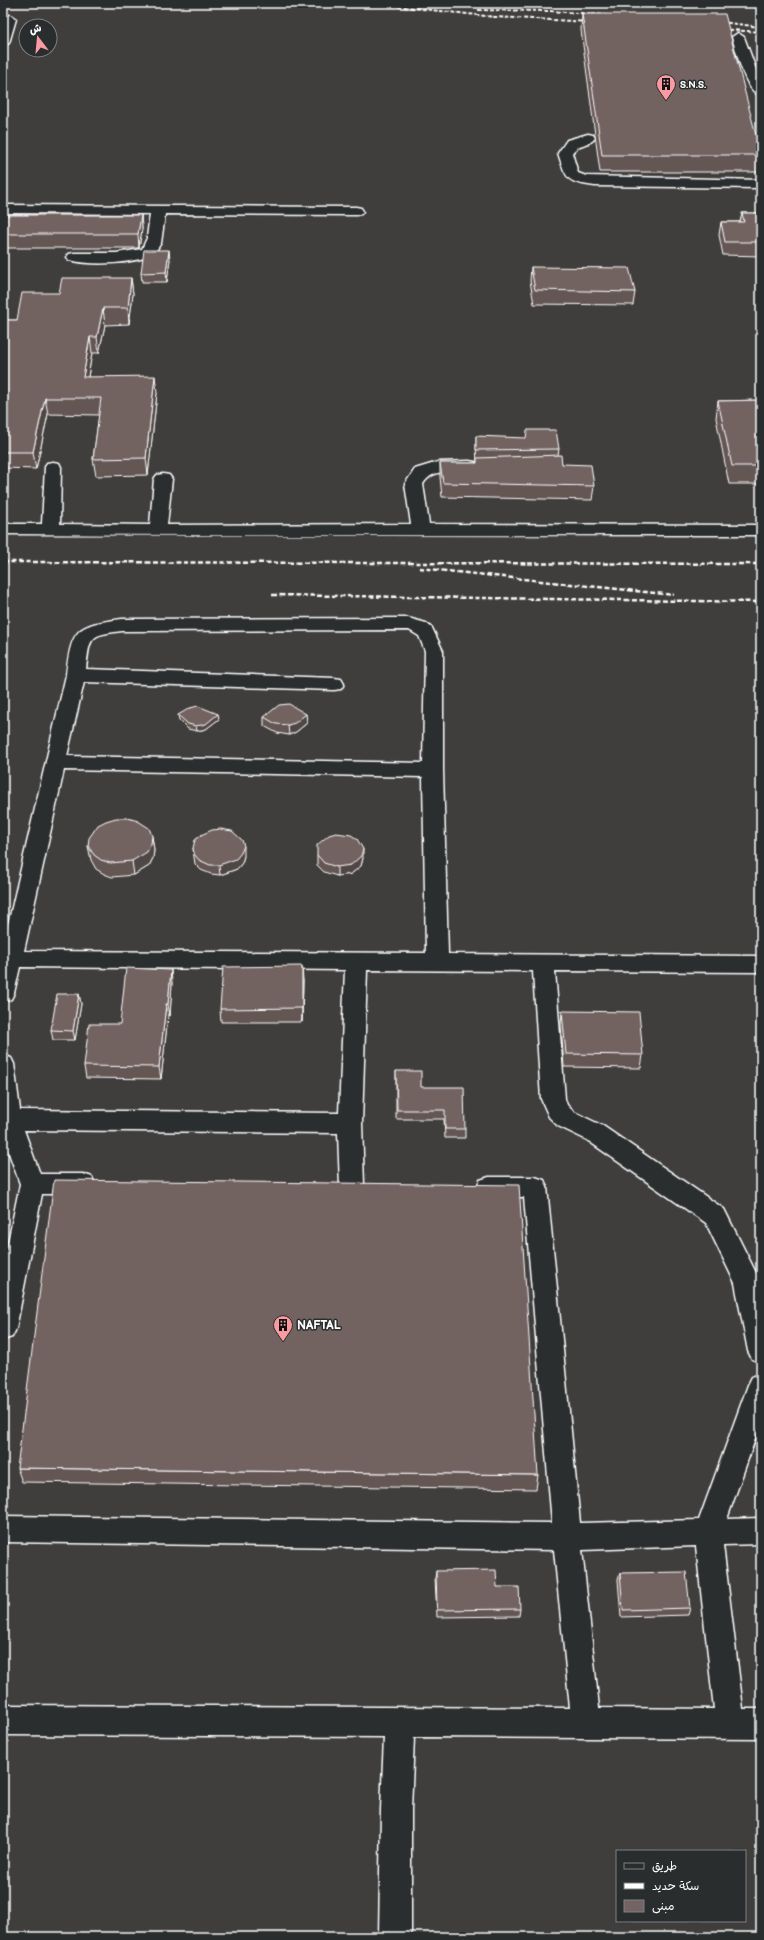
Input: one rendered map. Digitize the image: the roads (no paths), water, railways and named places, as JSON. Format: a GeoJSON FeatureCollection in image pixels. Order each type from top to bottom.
{"type":"FeatureCollection","features":[{"type":"Feature","properties":{"kind":"street"},"geometry":{"type":"LineString","coordinates":[[3,43],[10,19]]}},
{"type":"Feature","properties":{"kind":"street"},"geometry":{"type":"LineString","coordinates":[[738,37],[753,82],[761,92]]}},
{"type":"Feature","properties":{"kind":"street"},"geometry":{"type":"LineString","coordinates":[[588,138],[572,143],[566,153],[572,175],[582,180],[595,182],[761,184]]}},
{"type":"Feature","properties":{"kind":"street"},"geometry":{"type":"LineString","coordinates":[[3,209],[356,211]]}},
{"type":"Feature","properties":{"kind":"street"},"geometry":{"type":"LineString","coordinates":[[74,257],[133,257],[145,254],[151,248],[158,210]]}},
{"type":"Feature","properties":{"kind":"street"},"geometry":{"type":"LineString","coordinates":[[420,529],[414,484],[421,473],[438,467],[483,466]]}},
{"type":"Feature","properties":{"kind":"street"},"geometry":{"type":"LineString","coordinates":[[51,528],[53,467]]}},
{"type":"Feature","properties":{"kind":"street"},"geometry":{"type":"LineString","coordinates":[[158,531],[163,480]]}},
{"type":"Feature","properties":{"kind":"street"},"geometry":{"type":"LineString","coordinates":[[3,529],[51,528],[158,531],[420,529],[761,530]]}},
{"type":"Feature","properties":{"kind":"street"},"geometry":{"type":"LineString","coordinates":[[3,993],[76,675],[80,640],[87,632],[100,628],[122,625],[408,624],[421,627],[430,637],[434,651],[433,770],[437,963]]}},
{"type":"Feature","properties":{"kind":"street"},"geometry":{"type":"LineString","coordinates":[[76,675],[334,684]]}},
{"type":"Feature","properties":{"kind":"street"},"geometry":{"type":"LineString","coordinates":[[56,763],[433,770]]}},
{"type":"Feature","properties":{"kind":"street"},"geometry":{"type":"LineString","coordinates":[[10,958],[437,963],[761,964]]}},
{"type":"Feature","properties":{"kind":"street"},"geometry":{"type":"LineString","coordinates":[[352,1186],[350,1123],[356,962]]}},
{"type":"Feature","properties":{"kind":"street"},"geometry":{"type":"LineString","coordinates":[[543,963],[553,1099],[557,1110],[566,1118],[595,1133],[715,1216],[748,1283],[761,1351]]}},
{"type":"Feature","properties":{"kind":"street"},"geometry":{"type":"LineString","coordinates":[[3,1064],[10,1120],[32,1184],[3,1329]]}},
{"type":"Feature","properties":{"kind":"street"},"geometry":{"type":"LineString","coordinates":[[10,1120],[350,1123]]}},
{"type":"Feature","properties":{"kind":"street"},"geometry":{"type":"LineString","coordinates":[[32,1184],[104,1184]]}},
{"type":"Feature","properties":{"kind":"street"},"geometry":{"type":"LineString","coordinates":[[464,1186],[535,1187],[567,1537],[586,1723]]}},
{"type":"Feature","properties":{"kind":"street"},"geometry":{"type":"LineString","coordinates":[[730,1724],[708,1533],[761,1385]]}},
{"type":"Feature","properties":{"kind":"street"},"geometry":{"type":"LineString","coordinates":[[3,1529],[567,1537],[761,1531]]}},
{"type":"Feature","properties":{"kind":"street"},"geometry":{"type":"LineString","coordinates":[[3,1720],[761,1724]]}},
{"type":"Feature","properties":{"kind":"street"},"geometry":{"type":"LineString","coordinates":[[395,1937],[396,1810],[400,1722]]}},
{"type":"Feature","properties":{"kind":"railway"},"geometry":{"type":"LineString","coordinates":[[368,3],[495,17],[591,22]]}},
{"type":"Feature","properties":{"kind":"railway"},"geometry":{"type":"LineString","coordinates":[[715,3],[761,7]]}},
{"type":"Feature","properties":{"kind":"railway"},"geometry":{"type":"LineString","coordinates":[[478,10],[550,11],[608,15]]}},
{"type":"Feature","properties":{"kind":"railway"},"geometry":{"type":"LineString","coordinates":[[715,21],[759,27]]}},
{"type":"Feature","properties":{"kind":"railway"},"geometry":{"type":"LineString","coordinates":[[717,29],[761,32]]}},
{"type":"Feature","properties":{"kind":"railway"},"geometry":{"type":"LineString","coordinates":[[3,562],[761,564]]}},
{"type":"Feature","properties":{"kind":"railway"},"geometry":{"type":"LineString","coordinates":[[419,568],[674,595]]}},
{"type":"Feature","properties":{"kind":"railway"},"geometry":{"type":"LineString","coordinates":[[272,595],[761,602]]}},
{"type":"Feature","properties":{"kind":"place","name":"S.N.S."},"geometry":{"type":"Point","coordinates":[666,101]}},
{"type":"Feature","properties":{"kind":"place","name":"NAFTAL"},"geometry":{"type":"Point","coordinates":[283,1342]}}]}
